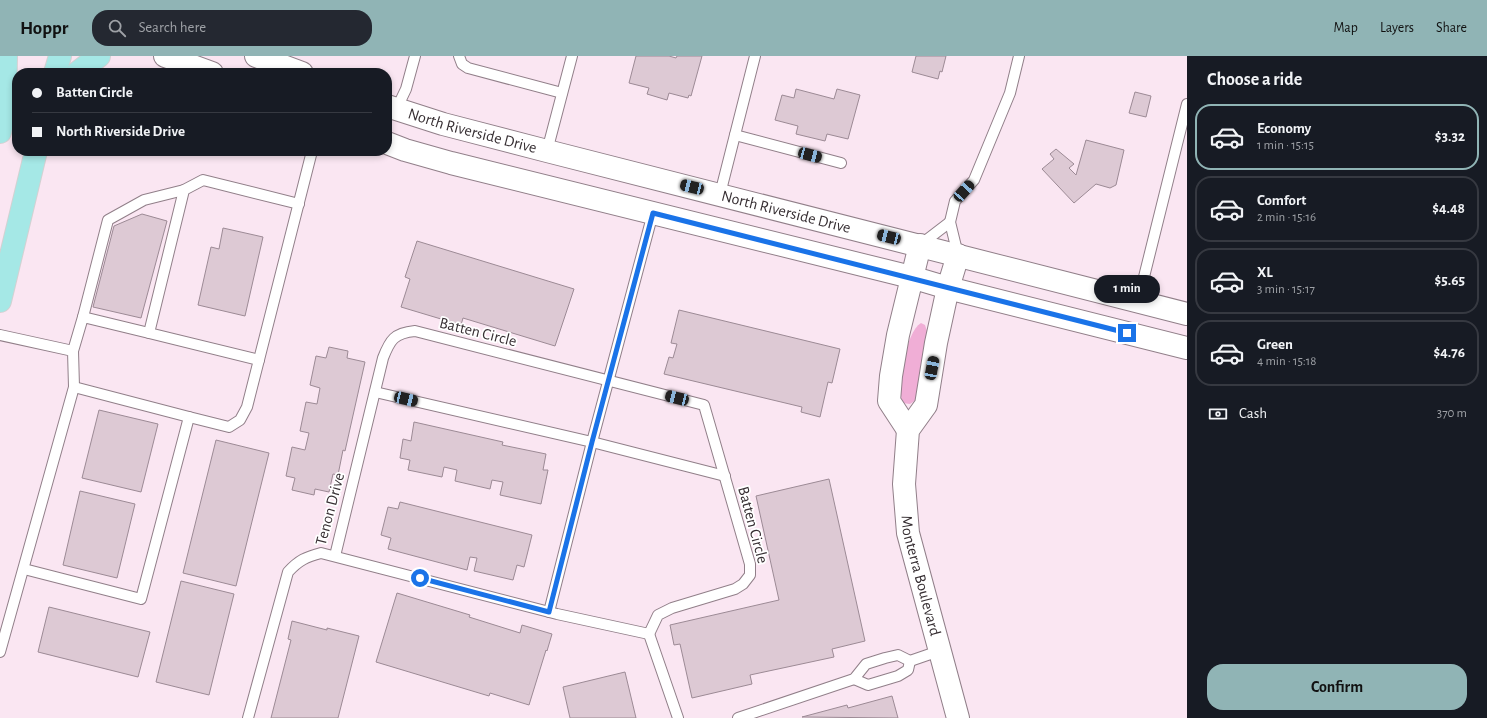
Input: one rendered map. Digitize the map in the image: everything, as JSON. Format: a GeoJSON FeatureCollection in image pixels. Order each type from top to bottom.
{"type":"FeatureCollection","features":[{"type":"Feature","properties":{"kind":"main road"},"geometry":{"type":"LineString","coordinates":[[0,132],[5,112],[6,56]]}},
{"type":"Feature","properties":{"kind":"main road"},"geometry":{"type":"LineString","coordinates":[[56,68],[60,56]]}},
{"type":"Feature","properties":{"kind":"main road"},"geometry":{"type":"LineString","coordinates":[[83,68],[99,56]]}},
{"type":"Feature","properties":{"kind":"main road"},"geometry":{"type":"LineString","coordinates":[[166,56],[198,68]]}},
{"type":"Feature","properties":{"kind":"main road"},"geometry":{"type":"LineString","coordinates":[[256,56],[288,68]]}},
{"type":"Feature","properties":{"kind":"main road","name":"North Riverside Drive"},"geometry":{"type":"LineString","coordinates":[[392,108],[443,124],[547,151],[1187,314]]}},
{"type":"Feature","properties":{"kind":"main road"},"geometry":{"type":"LineString","coordinates":[[392,145],[451,163],[1187,348]]}},
{"type":"Feature","properties":{"kind":"main road"},"geometry":{"type":"LineString","coordinates":[[0,301],[35,156]]}},
{"type":"Feature","properties":{"kind":"main road"},"geometry":{"type":"LineString","coordinates":[[920,245],[911,278],[891,376],[889,401],[908,430],[926,405],[935,350],[948,288],[958,255]]}},
{"type":"Feature","properties":{"kind":"main road","name":"Monterra Boulevard"},"geometry":{"type":"LineString","coordinates":[[908,430],[904,484],[908,533],[958,718]]}},
{"type":"Feature","properties":{"kind":"lane"},"geometry":{"type":"LineString","coordinates":[[392,108],[406,89],[415,56]]}},
{"type":"Feature","properties":{"kind":"lane"},"geometry":{"type":"LineString","coordinates":[[458,56],[462,64],[468,68],[562,93]]}},
{"type":"Feature","properties":{"kind":"lane"},"geometry":{"type":"LineString","coordinates":[[547,151],[572,56]]}},
{"type":"Feature","properties":{"kind":"lane"},"geometry":{"type":"LineString","coordinates":[[720,194],[755,56]]}},
{"type":"Feature","properties":{"kind":"lane"},"geometry":{"type":"LineString","coordinates":[[958,255],[950,222],[955,201],[974,180],[1010,93],[1019,56]]}},
{"type":"Feature","properties":{"kind":"lane"},"geometry":{"type":"LineString","coordinates":[[1138,301],[1187,104]]}},
{"type":"Feature","properties":{"kind":"lane"},"geometry":{"type":"LineString","coordinates":[[735,135],[840,163]]}},
{"type":"Feature","properties":{"kind":"lane"},"geometry":{"type":"LineString","coordinates":[[74,387],[229,427],[240,420],[247,407],[311,156]]}},
{"type":"Feature","properties":{"kind":"lane"},"geometry":{"type":"LineString","coordinates":[[0,652],[74,387],[73,351],[83,317],[96,283],[108,231],[108,220],[144,200],[184,190],[203,180],[299,204]]}},
{"type":"Feature","properties":{"kind":"lane"},"geometry":{"type":"LineString","coordinates":[[149,333],[158,298],[161,265],[166,243],[184,190]]}},
{"type":"Feature","properties":{"kind":"lane"},"geometry":{"type":"LineString","coordinates":[[549,612],[592,442],[653,213]]}},
{"type":"Feature","properties":{"kind":"lane"},"geometry":{"type":"LineString","coordinates":[[920,245],[950,222]]}},
{"type":"Feature","properties":{"kind":"lane"},"geometry":{"type":"LineString","coordinates":[[147,295],[158,298]]}},
{"type":"Feature","properties":{"kind":"lane"},"geometry":{"type":"LineString","coordinates":[[83,317],[259,360]]}},
{"type":"Feature","properties":{"kind":"lane","name":"Batten Circle"},"geometry":{"type":"LineString","coordinates":[[389,342],[403,332],[415,332],[704,405],[750,564],[750,575],[743,584],[735,589],[672,608],[658,615],[649,634]]}},
{"type":"Feature","properties":{"kind":"lane"},"geometry":{"type":"LineString","coordinates":[[0,335],[73,351]]}},
{"type":"Feature","properties":{"kind":"lane","name":"Tenon Drive"},"geometry":{"type":"LineString","coordinates":[[248,718],[288,572],[297,562],[307,557],[322,553],[335,556],[383,358],[389,342]]}},
{"type":"Feature","properties":{"kind":"lane"},"geometry":{"type":"LineString","coordinates":[[375,392],[592,442],[725,476]]}},
{"type":"Feature","properties":{"kind":"lane"},"geometry":{"type":"LineString","coordinates":[[24,569],[141,599],[189,417]]}},
{"type":"Feature","properties":{"kind":"lane"},"geometry":{"type":"LineString","coordinates":[[335,556],[549,612],[649,634],[678,718]]}},
{"type":"Feature","properties":{"kind":"lane"},"geometry":{"type":"LineString","coordinates":[[738,718],[854,679],[866,664],[898,655],[910,661],[939,651]]}},
{"type":"Feature","properties":{"kind":"lane"},"geometry":{"type":"LineString","coordinates":[[854,679],[868,685],[898,676],[908,670],[910,661]]}},
{"type":"Feature","properties":{"kind":"shaded area"},"geometry":{"type":"Polygon","coordinates":[[[921,323],[925,325],[927,331],[919,390],[916,400],[910,404],[902,403],[901,384],[904,360],[911,337],[915,329],[921,323]]]}},
{"type":"Feature","properties":{"kind":"building"},"geometry":{"type":"Polygon","coordinates":[[[636,56],[669,56],[676,58],[677,56],[702,56],[691,96],[689,95],[688,98],[669,93],[667,100],[647,94],[649,88],[629,83],[636,56]]]}},
{"type":"Feature","properties":{"kind":"building"},"geometry":{"type":"Polygon","coordinates":[[[916,56],[946,56],[942,72],[940,71],[938,79],[912,72],[916,56]]]}},
{"type":"Feature","properties":{"kind":"building"},"geometry":{"type":"Polygon","coordinates":[[[796,89],[834,99],[837,89],[860,95],[848,139],[827,134],[825,141],[796,134],[798,126],[775,120],[782,95],[794,98],[796,89]]]}},
{"type":"Feature","properties":{"kind":"building"},"geometry":{"type":"Polygon","coordinates":[[[1135,92],[1151,96],[1146,117],[1129,113],[1135,92]]]}},
{"type":"Feature","properties":{"kind":"building"},"geometry":{"type":"Polygon","coordinates":[[[1086,140],[1124,150],[1116,185],[1110,188],[1096,184],[1074,203],[1042,169],[1054,159],[1050,154],[1056,149],[1074,164],[1069,168],[1076,175],[1086,140]]]}},
{"type":"Feature","properties":{"kind":"building"},"geometry":{"type":"Polygon","coordinates":[[[142,214],[167,221],[141,318],[93,307],[114,226],[142,214]]]}},
{"type":"Feature","properties":{"kind":"building"},"geometry":{"type":"Polygon","coordinates":[[[223,228],[263,237],[245,316],[198,305],[211,247],[219,249],[223,228]]]}},
{"type":"Feature","properties":{"kind":"building"},"geometry":{"type":"Polygon","coordinates":[[[417,241],[574,289],[555,346],[463,318],[461,325],[401,307],[410,279],[405,277],[417,241]]]}},
{"type":"Feature","properties":{"kind":"building"},"geometry":{"type":"Polygon","coordinates":[[[679,310],[840,349],[832,383],[828,382],[820,417],[801,412],[802,407],[664,374],[669,357],[673,358],[677,344],[671,343],[679,310]]]}},
{"type":"Feature","properties":{"kind":"building"},"geometry":{"type":"Polygon","coordinates":[[[329,347],[348,351],[347,358],[365,362],[345,451],[343,450],[338,475],[333,474],[329,492],[315,489],[314,495],[292,490],[295,478],[286,476],[292,447],[305,450],[309,433],[300,431],[306,402],[317,404],[320,388],[310,385],[316,356],[326,358],[329,347]]]}},
{"type":"Feature","properties":{"kind":"building"},"geometry":{"type":"Polygon","coordinates":[[[99,410],[158,424],[141,492],[82,478],[99,410]]]}},
{"type":"Feature","properties":{"kind":"building"},"geometry":{"type":"Polygon","coordinates":[[[414,422],[503,442],[502,445],[546,454],[543,470],[548,470],[541,504],[500,495],[503,482],[492,480],[490,489],[455,481],[457,470],[444,467],[442,477],[408,470],[410,460],[400,458],[403,439],[411,441],[414,422]]]}},
{"type":"Feature","properties":{"kind":"building"},"geometry":{"type":"Polygon","coordinates":[[[216,440],[269,453],[236,586],[183,573],[216,440]]]}},
{"type":"Feature","properties":{"kind":"building"},"geometry":{"type":"Polygon","coordinates":[[[829,479],[865,641],[832,649],[834,657],[750,675],[752,684],[692,698],[680,644],[674,645],[670,625],[779,600],[756,496],[829,479]]]}},
{"type":"Feature","properties":{"kind":"building"},"geometry":{"type":"Polygon","coordinates":[[[80,491],[135,504],[117,578],[63,565],[80,491]]]}},
{"type":"Feature","properties":{"kind":"building"},"geometry":{"type":"Polygon","coordinates":[[[400,502],[532,535],[524,567],[517,565],[513,580],[474,571],[477,558],[470,557],[467,570],[388,549],[391,538],[381,535],[388,507],[398,509],[400,502]]]}},
{"type":"Feature","properties":{"kind":"building"},"geometry":{"type":"Polygon","coordinates":[[[181,581],[234,594],[209,695],[156,682],[181,581]]]}},
{"type":"Feature","properties":{"kind":"building"},"geometry":{"type":"Polygon","coordinates":[[[397,593],[470,615],[469,617],[520,633],[522,625],[552,634],[529,705],[490,693],[489,696],[376,662],[397,593]]]}},
{"type":"Feature","properties":{"kind":"building"},"geometry":{"type":"Polygon","coordinates":[[[49,607],[150,632],[138,677],[38,652],[49,607]]]}},
{"type":"Feature","properties":{"kind":"building"},"geometry":{"type":"Polygon","coordinates":[[[292,621],[359,636],[338,718],[271,718],[291,640],[288,639],[292,621]]]}},
{"type":"Feature","properties":{"kind":"building"},"geometry":{"type":"Polygon","coordinates":[[[625,672],[636,718],[570,718],[563,687],[625,672]]]}},
{"type":"Feature","properties":{"kind":"building"},"geometry":{"type":"Polygon","coordinates":[[[892,696],[898,718],[802,717],[847,705],[848,708],[892,696]]]}},
{"type":"Feature","properties":{"kind":"route"},"geometry":{"type":"LineString","coordinates":[[420,578],[549,612],[592,442],[653,213],[1127,333]]}}]}
